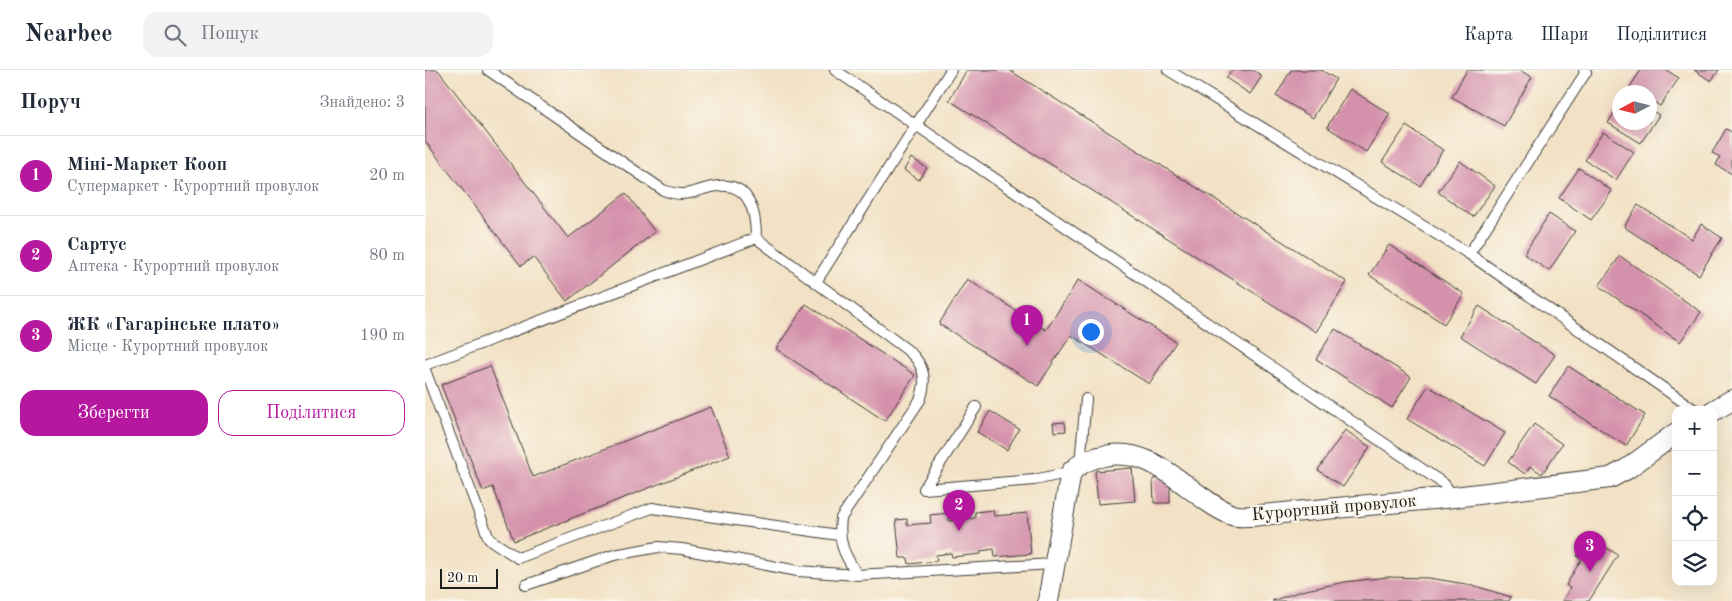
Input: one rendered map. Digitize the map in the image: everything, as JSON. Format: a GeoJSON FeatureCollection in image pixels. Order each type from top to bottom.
{"type":"FeatureCollection","features":[{"type":"Feature","properties":{"kind":"street"},"geometry":{"type":"LineString","coordinates":[[1717,409],[1732,400]]}},
{"type":"Feature","properties":{"kind":"street","name":"Курортний провулок"},"geometry":{"type":"LineString","coordinates":[[1076,467],[1109,455],[1124,454],[1143,458],[1159,465],[1200,496],[1234,516],[1454,497],[1610,478],[1627,469],[1672,436]]}},
{"type":"Feature","properties":{"kind":"street"},"geometry":{"type":"LineString","coordinates":[[1048,601],[1053,564],[1076,467]]}},
{"type":"Feature","properties":{"kind":"lane"},"geometry":{"type":"LineString","coordinates":[[488,70],[663,190],[675,195],[689,195],[719,186],[733,188],[744,194],[754,212],[755,238]]}},
{"type":"Feature","properties":{"kind":"lane"},"geometry":{"type":"LineString","coordinates":[[835,70],[1444,484],[1454,497]]}},
{"type":"Feature","properties":{"kind":"lane"},"geometry":{"type":"LineString","coordinates":[[816,282],[951,70]]}},
{"type":"Feature","properties":{"kind":"lane"},"geometry":{"type":"LineString","coordinates":[[1168,70],[1469,254],[1689,406]]}},
{"type":"Feature","properties":{"kind":"lane"},"geometry":{"type":"LineString","coordinates":[[1469,254],[1586,72],[1584,70]]}},
{"type":"Feature","properties":{"kind":"lane"},"geometry":{"type":"LineString","coordinates":[[755,238],[915,356],[922,366],[925,377],[924,389],[919,400],[841,518],[839,535],[842,551],[857,575]]}},
{"type":"Feature","properties":{"kind":"lane"},"geometry":{"type":"LineString","coordinates":[[425,365],[755,238]]}},
{"type":"Feature","properties":{"kind":"lane"},"geometry":{"type":"LineString","coordinates":[[425,370],[489,539],[518,558],[651,508],[839,535]]}},
{"type":"Feature","properties":{"kind":"lane"},"geometry":{"type":"LineString","coordinates":[[975,407],[924,490],[1034,480],[1076,467],[1085,399]]}},
{"type":"Feature","properties":{"kind":"lane"},"geometry":{"type":"LineString","coordinates":[[526,585],[614,555],[658,547],[682,548],[798,571],[857,575],[1053,564]]}},
{"type":"Feature","properties":{"kind":"building"},"geometry":{"type":"Polygon","coordinates":[[[425,70],[438,70],[568,238],[626,193],[655,232],[567,301],[533,257],[521,266],[425,141],[425,70]]]}},
{"type":"Feature","properties":{"kind":"building"},"geometry":{"type":"Polygon","coordinates":[[[967,70],[1009,70],[1347,282],[1316,332],[949,100],[967,70]]]}},
{"type":"Feature","properties":{"kind":"building"},"geometry":{"type":"Polygon","coordinates":[[[1232,70],[1253,70],[1262,76],[1250,94],[1226,78],[1232,70]]]}},
{"type":"Feature","properties":{"kind":"building"},"geometry":{"type":"Polygon","coordinates":[[[1291,70],[1321,70],[1336,79],[1313,118],[1276,96],[1291,70]]]}},
{"type":"Feature","properties":{"kind":"building"},"geometry":{"type":"Polygon","coordinates":[[[1467,70],[1519,70],[1532,77],[1504,126],[1452,97],[1467,70]]]}},
{"type":"Feature","properties":{"kind":"building"},"geometry":{"type":"Polygon","coordinates":[[[1641,70],[1666,70],[1679,78],[1660,106],[1657,104],[1657,85],[1631,85],[1641,70]]]}},
{"type":"Feature","properties":{"kind":"building"},"geometry":{"type":"Polygon","coordinates":[[[1694,70],[1719,70],[1711,81],[1694,70]]]}},
{"type":"Feature","properties":{"kind":"building"},"geometry":{"type":"Polygon","coordinates":[[[1350,89],[1390,114],[1366,152],[1327,127],[1350,89]]]}},
{"type":"Feature","properties":{"kind":"building"},"geometry":{"type":"Polygon","coordinates":[[[1612,116],[1612,125],[1608,123],[1612,116]]]}},
{"type":"Feature","properties":{"kind":"building"},"geometry":{"type":"Polygon","coordinates":[[[1406,126],[1443,150],[1420,186],[1382,162],[1406,126]]]}},
{"type":"Feature","properties":{"kind":"building"},"geometry":{"type":"Polygon","coordinates":[[[1726,129],[1732,132],[1732,174],[1716,165],[1720,157],[1712,153],[1726,129]]]}},
{"type":"Feature","properties":{"kind":"building"},"geometry":{"type":"Polygon","coordinates":[[[1620,130],[1649,130],[1641,143],[1620,130]]]}},
{"type":"Feature","properties":{"kind":"building"},"geometry":{"type":"Polygon","coordinates":[[[1603,132],[1634,152],[1616,180],[1585,160],[1603,132]]]}},
{"type":"Feature","properties":{"kind":"building"},"geometry":{"type":"Polygon","coordinates":[[[911,158],[927,168],[919,180],[904,170],[911,158]]]}},
{"type":"Feature","properties":{"kind":"building"},"geometry":{"type":"Polygon","coordinates":[[[1460,161],[1495,186],[1473,217],[1438,192],[1460,161]]]}},
{"type":"Feature","properties":{"kind":"building"},"geometry":{"type":"Polygon","coordinates":[[[1579,168],[1612,191],[1591,220],[1559,198],[1579,168]]]}},
{"type":"Feature","properties":{"kind":"building"},"geometry":{"type":"Polygon","coordinates":[[[1638,205],[1692,239],[1701,224],[1722,238],[1699,275],[1624,227],[1638,205]]]}},
{"type":"Feature","properties":{"kind":"building"},"geometry":{"type":"Polygon","coordinates":[[[1549,214],[1575,231],[1549,271],[1524,254],[1549,214]]]}},
{"type":"Feature","properties":{"kind":"building"},"geometry":{"type":"Polygon","coordinates":[[[1389,245],[1464,294],[1444,324],[1369,275],[1389,245]]]}},
{"type":"Feature","properties":{"kind":"building"},"geometry":{"type":"Polygon","coordinates":[[[1620,256],[1701,312],[1680,342],[1599,286],[1620,256]]]}},
{"type":"Feature","properties":{"kind":"building"},"geometry":{"type":"Polygon","coordinates":[[[967,279],[1046,330],[1078,280],[1176,342],[1149,384],[1071,335],[1038,386],[939,324],[967,279]]]}},
{"type":"Feature","properties":{"kind":"building"},"geometry":{"type":"Polygon","coordinates":[[[806,304],[915,375],[885,421],[776,349],[806,304]]]}},
{"type":"Feature","properties":{"kind":"building"},"geometry":{"type":"Polygon","coordinates":[[[1479,306],[1555,355],[1536,384],[1460,336],[1479,306]]]}},
{"type":"Feature","properties":{"kind":"building"},"geometry":{"type":"Polygon","coordinates":[[[1335,329],[1411,377],[1392,408],[1316,359],[1335,329]]]}},
{"type":"Feature","properties":{"kind":"building"},"geometry":{"type":"Polygon","coordinates":[[[490,366],[533,477],[711,407],[730,456],[514,541],[493,487],[483,491],[441,385],[490,366]]]}},
{"type":"Feature","properties":{"kind":"building"},"geometry":{"type":"Polygon","coordinates":[[[1568,366],[1645,415],[1626,446],[1549,396],[1568,366]]]}},
{"type":"Feature","properties":{"kind":"building"},"geometry":{"type":"Polygon","coordinates":[[[1428,386],[1505,433],[1485,466],[1407,419],[1428,386]]]}},
{"type":"Feature","properties":{"kind":"building"},"geometry":{"type":"Polygon","coordinates":[[[990,411],[1019,429],[1007,450],[977,432],[990,411]]]}},
{"type":"Feature","properties":{"kind":"building"},"geometry":{"type":"Polygon","coordinates":[[[1065,422],[1066,431],[1054,432],[1053,423],[1065,422]]]}},
{"type":"Feature","properties":{"kind":"building"},"geometry":{"type":"Polygon","coordinates":[[[1534,424],[1562,444],[1542,474],[1530,466],[1525,474],[1508,462],[1534,424]]]}},
{"type":"Feature","properties":{"kind":"building"},"geometry":{"type":"Polygon","coordinates":[[[1345,430],[1370,447],[1343,487],[1318,470],[1345,430]]]}},
{"type":"Feature","properties":{"kind":"building"},"geometry":{"type":"Polygon","coordinates":[[[1132,468],[1135,501],[1098,504],[1095,471],[1132,468]]]}},
{"type":"Feature","properties":{"kind":"building"},"geometry":{"type":"Polygon","coordinates":[[[1170,478],[1170,503],[1154,503],[1153,479],[1170,478]]]}},
{"type":"Feature","properties":{"kind":"building"},"geometry":{"type":"Polygon","coordinates":[[[993,510],[994,516],[1027,513],[1031,554],[995,557],[994,549],[981,551],[981,554],[952,557],[951,553],[936,555],[937,561],[909,564],[908,558],[900,558],[896,520],[907,519],[907,525],[931,523],[930,515],[949,513],[949,521],[975,518],[975,512],[993,510]]]}},
{"type":"Feature","properties":{"kind":"building"},"geometry":{"type":"Polygon","coordinates":[[[1589,536],[1618,555],[1589,601],[1562,601],[1570,588],[1566,585],[1581,560],[1577,556],[1589,536]]]}},
{"type":"Feature","properties":{"kind":"building"},"geometry":{"type":"Polygon","coordinates":[[[1387,577],[1429,578],[1472,585],[1511,597],[1509,601],[1272,601],[1301,591],[1345,582],[1387,577]]]}},
{"type":"Feature","properties":{"kind":"place","name":"Міні-Маркет Кооп"},"geometry":{"type":"Point","coordinates":[1027,346]}},
{"type":"Feature","properties":{"kind":"place","name":"Сартус"},"geometry":{"type":"Point","coordinates":[959,531]}},
{"type":"Feature","properties":{"kind":"place","name":"ЖК «Гагарінське плато»"},"geometry":{"type":"Point","coordinates":[1590,572]}}]}
